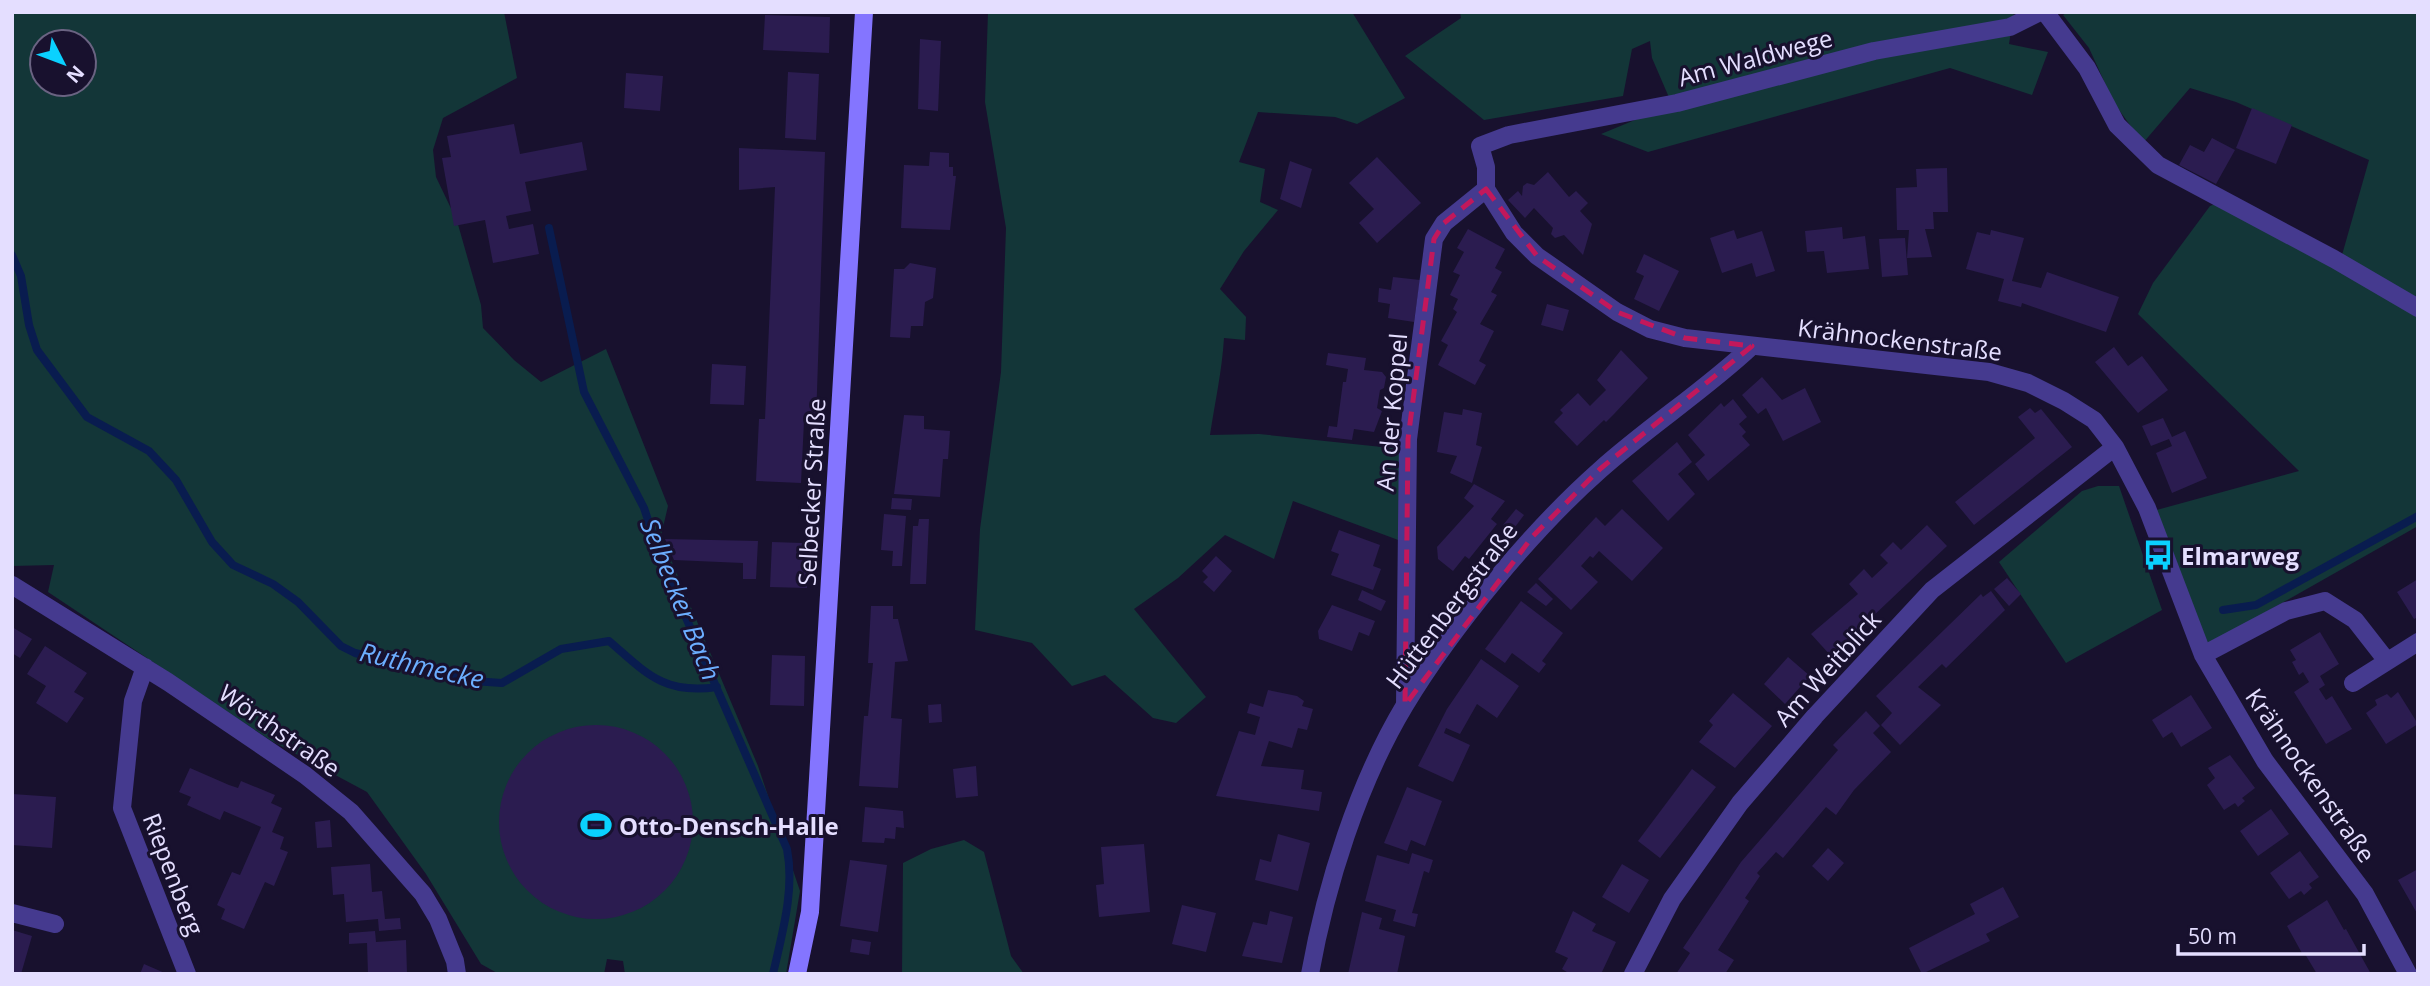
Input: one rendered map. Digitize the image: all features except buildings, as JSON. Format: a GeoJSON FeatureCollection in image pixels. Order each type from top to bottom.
{"type":"FeatureCollection","features":[{"type":"Feature","properties":{"kind":"main road","name":"Selbecker Straße"},"geometry":{"type":"LineString","coordinates":[[797,974],[810,912],[864,12]]}},
{"type":"Feature","properties":{"kind":"street","name":"Am Waldwege"},"geometry":{"type":"LineString","coordinates":[[1480,146],[1509,135],[1677,103],[1874,51],[2010,27],[2040,12]]}},
{"type":"Feature","properties":{"kind":"street"},"geometry":{"type":"LineString","coordinates":[[2045,12],[2087,68],[2117,125],[2158,165],[2418,307]]}},
{"type":"Feature","properties":{"kind":"street","name":"Krähnockenstraße"},"geometry":{"type":"LineString","coordinates":[[1480,146],[1486,167],[1486,189],[1514,233],[1537,256],[1617,312],[1650,329],[1685,338],[1989,372],[2028,383],[2094,420],[2115,447],[2147,508],[2203,655],[2265,761],[2365,894],[2408,974]]}},
{"type":"Feature","properties":{"kind":"street","name":"An der Koppel"},"geometry":{"type":"LineString","coordinates":[[1405,705],[1408,439],[1434,239],[1444,223],[1486,189]]}},
{"type":"Feature","properties":{"kind":"street","name":"Hüttenbergstraße"},"geometry":{"type":"LineString","coordinates":[[1310,974],[1334,876],[1370,775],[1405,705],[1464,622],[1533,536],[1600,469],[1719,376],[1752,346]]}},
{"type":"Feature","properties":{"kind":"street","name":"Am Weitblick"},"geometry":{"type":"LineString","coordinates":[[1633,974],[1672,899],[1740,803],[1824,706],[1933,590],[2115,447]]}},
{"type":"Feature","properties":{"kind":"street","name":"Wörthstraße"},"geometry":{"type":"LineString","coordinates":[[12,585],[145,667],[305,775],[351,812],[423,894],[438,919],[455,961],[457,974]]}},
{"type":"Feature","properties":{"kind":"street"},"geometry":{"type":"LineString","coordinates":[[2203,655],[2286,611],[2325,601],[2355,621],[2387,661]]}},
{"type":"Feature","properties":{"kind":"street"},"geometry":{"type":"LineString","coordinates":[[2353,683],[2418,642]]}},
{"type":"Feature","properties":{"kind":"street","name":"Riepenberg"},"geometry":{"type":"LineString","coordinates":[[145,667],[133,701],[122,808],[187,974]]}},
{"type":"Feature","properties":{"kind":"street"},"geometry":{"type":"LineString","coordinates":[[12,913],[55,924]]}},
{"type":"Feature","properties":{"kind":"highlighted area"},"geometry":{"type":"Polygon","coordinates":[[[1486,189],[1537,256],[1617,312],[1685,338],[1752,346],[1600,469],[1533,536],[1405,705],[1408,439],[1434,239],[1444,223],[1486,189]]]}},
{"type":"Feature","properties":{"kind":"green space"},"geometry":{"type":"Polygon","coordinates":[[[12,12],[504,12],[517,78],[443,118],[433,150],[436,177],[457,221],[481,305],[483,328],[514,360],[541,382],[606,349],[668,506],[661,536],[758,766],[800,891],[786,974],[625,974],[623,961],[607,959],[604,974],[499,974],[481,964],[426,874],[367,792],[270,740],[48,592],[54,565],[12,566],[12,12]]]}},
{"type":"Feature","properties":{"kind":"green space"},"geometry":{"type":"Polygon","coordinates":[[[988,12],[1352,12],[1405,98],[1357,124],[1335,117],[1258,112],[1239,162],[1265,169],[1260,202],[1278,210],[1244,251],[1220,289],[1246,317],[1245,340],[1224,338],[1210,435],[1259,434],[1401,449],[1401,541],[1293,501],[1274,559],[1225,535],[1178,578],[1134,609],[1206,697],[1176,723],[1153,718],[1105,675],[1072,686],[1032,643],[975,630],[980,529],[1001,372],[1006,228],[985,102],[988,12]]]}},
{"type":"Feature","properties":{"kind":"green space"},"geometry":{"type":"Polygon","coordinates":[[[1460,12],[2014,12],[2009,44],[2048,52],[2032,95],[1950,68],[1648,152],[1601,134],[1647,115],[1674,109],[1652,58],[1650,41],[1632,49],[1623,96],[1484,120],[1405,56],[1461,18],[1460,12]]]}},
{"type":"Feature","properties":{"kind":"green space"},"geometry":{"type":"Polygon","coordinates":[[[2068,12],[2418,12],[2418,526],[2206,646],[2153,511],[2299,471],[2138,314],[2153,283],[2210,206],[2228,199],[2342,255],[2369,160],[2236,102],[2190,88],[2143,143],[2114,103],[2089,48],[2063,15],[2068,12]]]}},
{"type":"Feature","properties":{"kind":"green space"},"geometry":{"type":"Polygon","coordinates":[[[2098,486],[2119,486],[2162,610],[2066,663],[1999,562],[2082,491],[2098,486]]]}},
{"type":"Feature","properties":{"kind":"green space"},"geometry":{"type":"Polygon","coordinates":[[[964,840],[984,852],[1011,956],[1024,974],[902,974],[903,863],[931,849],[964,840]]]}},
{"type":"Feature","properties":{"kind":"waterway","name":"Selbecker Bach"},"geometry":{"type":"LineString","coordinates":[[549,228],[584,392],[644,508],[663,565],[787,849],[788,896],[773,974]]}},
{"type":"Feature","properties":{"kind":"waterway","name":"Ruthmecke"},"geometry":{"type":"LineString","coordinates":[[12,255],[21,276],[29,325],[37,350],[87,417],[149,451],[176,480],[212,542],[233,565],[273,584],[298,602],[341,646],[355,653],[473,681],[502,683],[561,649],[609,641],[657,679],[683,688],[717,687]]}},
{"type":"Feature","properties":{"kind":"waterway"},"geometry":{"type":"LineString","coordinates":[[2223,610],[2256,605],[2418,516]]}},
{"type":"Feature","properties":{"kind":"place","name":"Elmarweg"},"geometry":{"type":"Point","coordinates":[2158,555]}},
{"type":"Feature","properties":{"kind":"place","name":"Otto-Densch-Halle"},"geometry":{"type":"Point","coordinates":[596,825]}}]}
